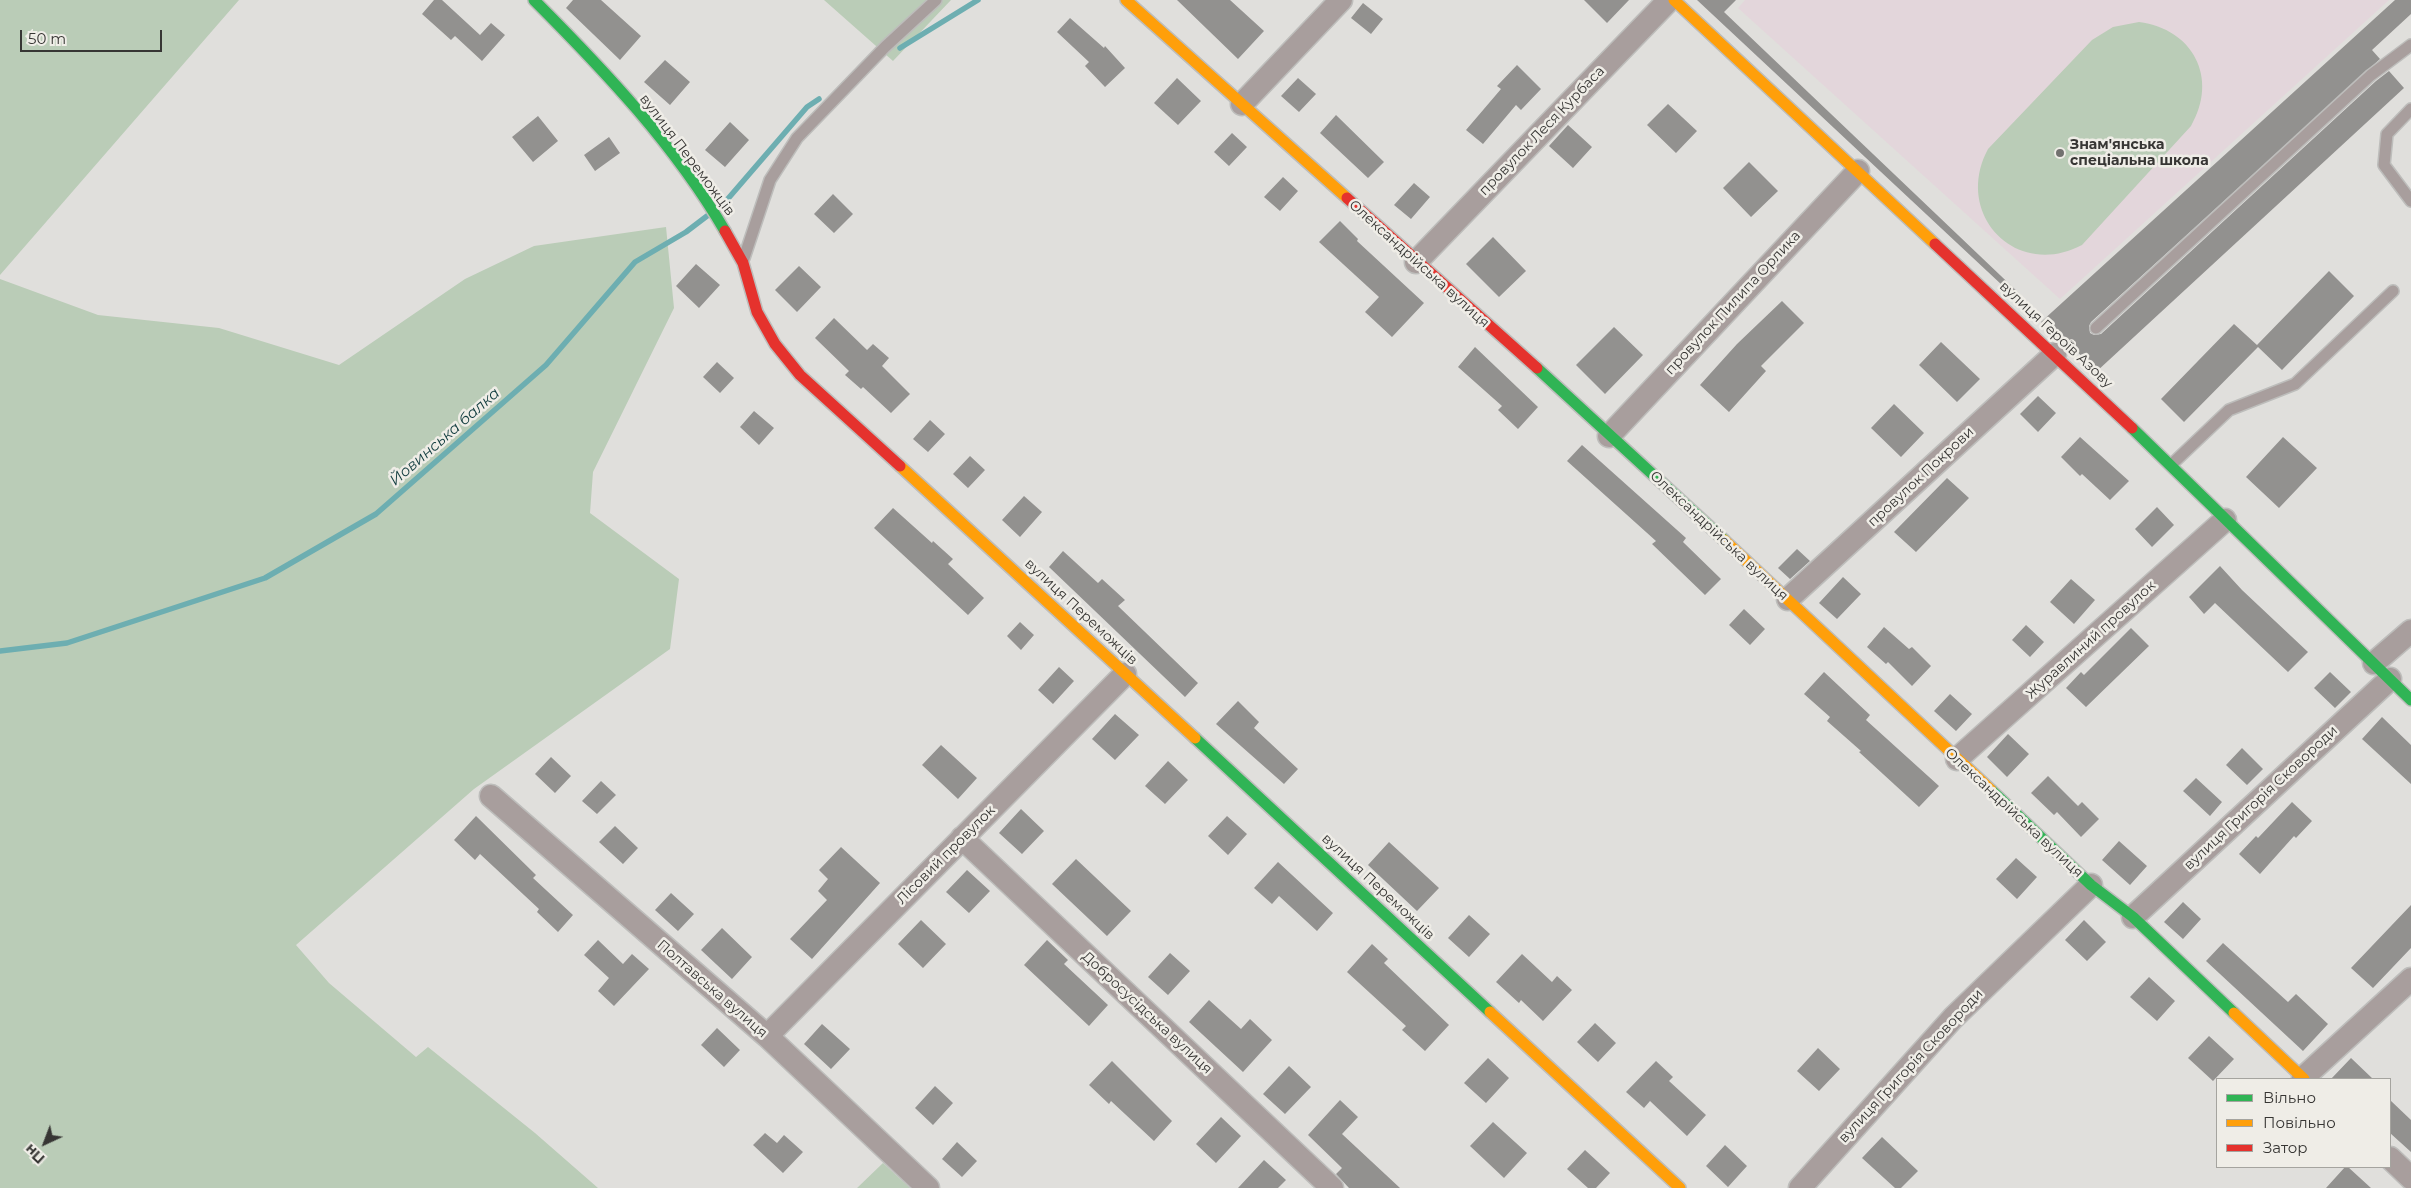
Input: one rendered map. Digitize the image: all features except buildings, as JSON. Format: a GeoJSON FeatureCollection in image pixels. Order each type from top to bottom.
{"type":"FeatureCollection","features":[{"type":"Feature","properties":{"kind":"street","name":"вулиця Переможців"},"geometry":{"type":"LineString","coordinates":[[534,0],[606,72],[657,135],[717,217],[743,263],[757,312],[776,344],[800,375],[1680,1188]]}},
{"type":"Feature","properties":{"kind":"street","name":"Олександрійська вулиця"},"geometry":{"type":"LineString","coordinates":[[1126,0],[1788,599],[2091,885],[2133,917],[2303,1078]]}},
{"type":"Feature","properties":{"kind":"street"},"geometry":{"type":"LineString","coordinates":[[1242,104],[1341,0]]}},
{"type":"Feature","properties":{"kind":"street","name":"провулок Леся Курбаса"},"geometry":{"type":"LineString","coordinates":[[1416,262],[1669,0]]}},
{"type":"Feature","properties":{"kind":"street","name":"вулиця Героїв Азову"},"geometry":{"type":"LineString","coordinates":[[1674,0],[2172,464],[2225,520],[2411,700]]}},
{"type":"Feature","properties":{"kind":"street","name":"провулок Пилипа Орлика"},"geometry":{"type":"LineString","coordinates":[[1609,436],[1858,171]]}},
{"type":"Feature","properties":{"kind":"street","name":"провулок Покрови"},"geometry":{"type":"LineString","coordinates":[[1788,599],[2055,354]]}},
{"type":"Feature","properties":{"kind":"street","name":"Журавлиний провулок"},"geometry":{"type":"LineString","coordinates":[[1958,760],[2225,520]]}},
{"type":"Feature","properties":{"kind":"street"},"geometry":{"type":"LineString","coordinates":[[2374,663],[2411,631]]}},
{"type":"Feature","properties":{"kind":"street","name":"Лісовий провулок"},"geometry":{"type":"LineString","coordinates":[[767,1036],[1125,674]]}},
{"type":"Feature","properties":{"kind":"street","name":"вулиця Григорія Сковороди"},"geometry":{"type":"LineString","coordinates":[[2133,917],[2390,679]]}},
{"type":"Feature","properties":{"kind":"street","name":"Полтавська вулиця"},"geometry":{"type":"LineString","coordinates":[[491,796],[767,1036],[928,1188]]}},
{"type":"Feature","properties":{"kind":"street","name":"Добросусідська вулиця"},"geometry":{"type":"LineString","coordinates":[[962,838],[1332,1188]]}},
{"type":"Feature","properties":{"kind":"street","name":"вулиця Григорія Сковороди"},"geometry":{"type":"LineString","coordinates":[[1800,1188],[1953,1018],[2091,885]]}},
{"type":"Feature","properties":{"kind":"street"},"geometry":{"type":"LineString","coordinates":[[2305,1078],[2411,979]]}},
{"type":"Feature","properties":{"kind":"street"},"geometry":{"type":"LineString","coordinates":[[2391,1159],[2411,1178]]}},
{"type":"Feature","properties":{"kind":"lane"},"geometry":{"type":"LineString","coordinates":[[743,263],[770,180],[797,138],[885,47],[936,0]]}},
{"type":"Feature","properties":{"kind":"lane"},"geometry":{"type":"LineString","coordinates":[[2096,328],[2371,75],[2411,45]]}},
{"type":"Feature","properties":{"kind":"lane"},"geometry":{"type":"LineString","coordinates":[[2411,109],[2387,134],[2384,165],[2411,201]]}},
{"type":"Feature","properties":{"kind":"lane"},"geometry":{"type":"LineString","coordinates":[[2172,464],[2229,410],[2295,384],[2393,291]]}},
{"type":"Feature","properties":{"kind":"shaded area","name":"Знам'янська спеціальна школа"},"geometry":{"type":"Polygon","coordinates":[[[1745,0],[2389,0],[2060,299],[1738,8],[1745,0]]]}},
{"type":"Feature","properties":{"kind":"green space"},"geometry":{"type":"Polygon","coordinates":[[[0,0],[239,0],[0,275],[0,0]]]}},
{"type":"Feature","properties":{"kind":"green space"},"geometry":{"type":"Polygon","coordinates":[[[824,0],[951,0],[893,61],[824,0]]]}},
{"type":"Feature","properties":{"kind":"green space"},"geometry":{"type":"Polygon","coordinates":[[[2139,22],[2174,34],[2187,45],[2196,59],[2201,74],[2202,90],[2199,108],[2191,126],[2082,245],[2058,254],[2035,254],[2014,247],[1997,234],[1985,217],[1979,196],[1979,173],[1988,149],[2092,40],[2113,27],[2139,22]]]}},
{"type":"Feature","properties":{"kind":"green space"},"geometry":{"type":"Polygon","coordinates":[[[666,227],[674,308],[593,472],[590,513],[679,579],[670,649],[474,789],[296,945],[329,983],[416,1057],[428,1047],[535,1133],[598,1188],[0,1188],[0,279],[98,315],[219,328],[339,365],[465,279],[534,246],[666,227]]]}},
{"type":"Feature","properties":{"kind":"green space"},"geometry":{"type":"Polygon","coordinates":[[[883,1163],[910,1188],[857,1188],[883,1163]]]}},
{"type":"Feature","properties":{"kind":"waterway","name":"Йовинська балка"},"geometry":{"type":"LineString","coordinates":[[900,48],[978,0]]}},
{"type":"Feature","properties":{"kind":"waterway","name":"Йовинська балка"},"geometry":{"type":"LineString","coordinates":[[718,207],[726,201],[807,107],[819,99]]}},
{"type":"Feature","properties":{"kind":"waterway","name":"Йовинська балка"},"geometry":{"type":"LineString","coordinates":[[0,651],[67,643],[265,578],[376,514],[546,365],[635,262],[686,232],[707,216]]}},
{"type":"Feature","properties":{"kind":"traffic: fast"},"geometry":{"type":"LineString","coordinates":[[534,0],[612,81],[661,139],[684,168],[725,231]]}},
{"type":"Feature","properties":{"kind":"traffic: fast"},"geometry":{"type":"LineString","coordinates":[[1537,368],[1724,540]]}},
{"type":"Feature","properties":{"kind":"traffic: fast"},"geometry":{"type":"LineString","coordinates":[[2132,428],[2411,700]]}},
{"type":"Feature","properties":{"kind":"traffic: fast"},"geometry":{"type":"LineString","coordinates":[[1195,738],[1490,1012]]}},
{"type":"Feature","properties":{"kind":"traffic: fast"},"geometry":{"type":"LineString","coordinates":[[1991,790],[2091,885],[2133,917],[2234,1013]]}},
{"type":"Feature","properties":{"kind":"traffic: slow"},"geometry":{"type":"LineString","coordinates":[[1126,0],[1347,198]]}},
{"type":"Feature","properties":{"kind":"traffic: slow"},"geometry":{"type":"LineString","coordinates":[[1674,0],[1935,244]]}},
{"type":"Feature","properties":{"kind":"traffic: slow"},"geometry":{"type":"LineString","coordinates":[[900,466],[1195,738]]}},
{"type":"Feature","properties":{"kind":"traffic: slow"},"geometry":{"type":"LineString","coordinates":[[1724,540],[1991,790]]}},
{"type":"Feature","properties":{"kind":"traffic: slow"},"geometry":{"type":"LineString","coordinates":[[1490,1012],[1680,1188]]}},
{"type":"Feature","properties":{"kind":"traffic: slow"},"geometry":{"type":"LineString","coordinates":[[2234,1013],[2303,1078]]}},
{"type":"Feature","properties":{"kind":"traffic: jam"},"geometry":{"type":"LineString","coordinates":[[1347,198],[1537,368]]}},
{"type":"Feature","properties":{"kind":"traffic: jam"},"geometry":{"type":"LineString","coordinates":[[725,231],[743,263],[757,312],[775,344],[800,375],[900,466]]}},
{"type":"Feature","properties":{"kind":"traffic: jam"},"geometry":{"type":"LineString","coordinates":[[1935,244],[2132,428]]}},
{"type":"Feature","properties":{"kind":"place","name":"Знам'янська спеціальна школа"},"geometry":{"type":"Point","coordinates":[2060,153]}}]}
